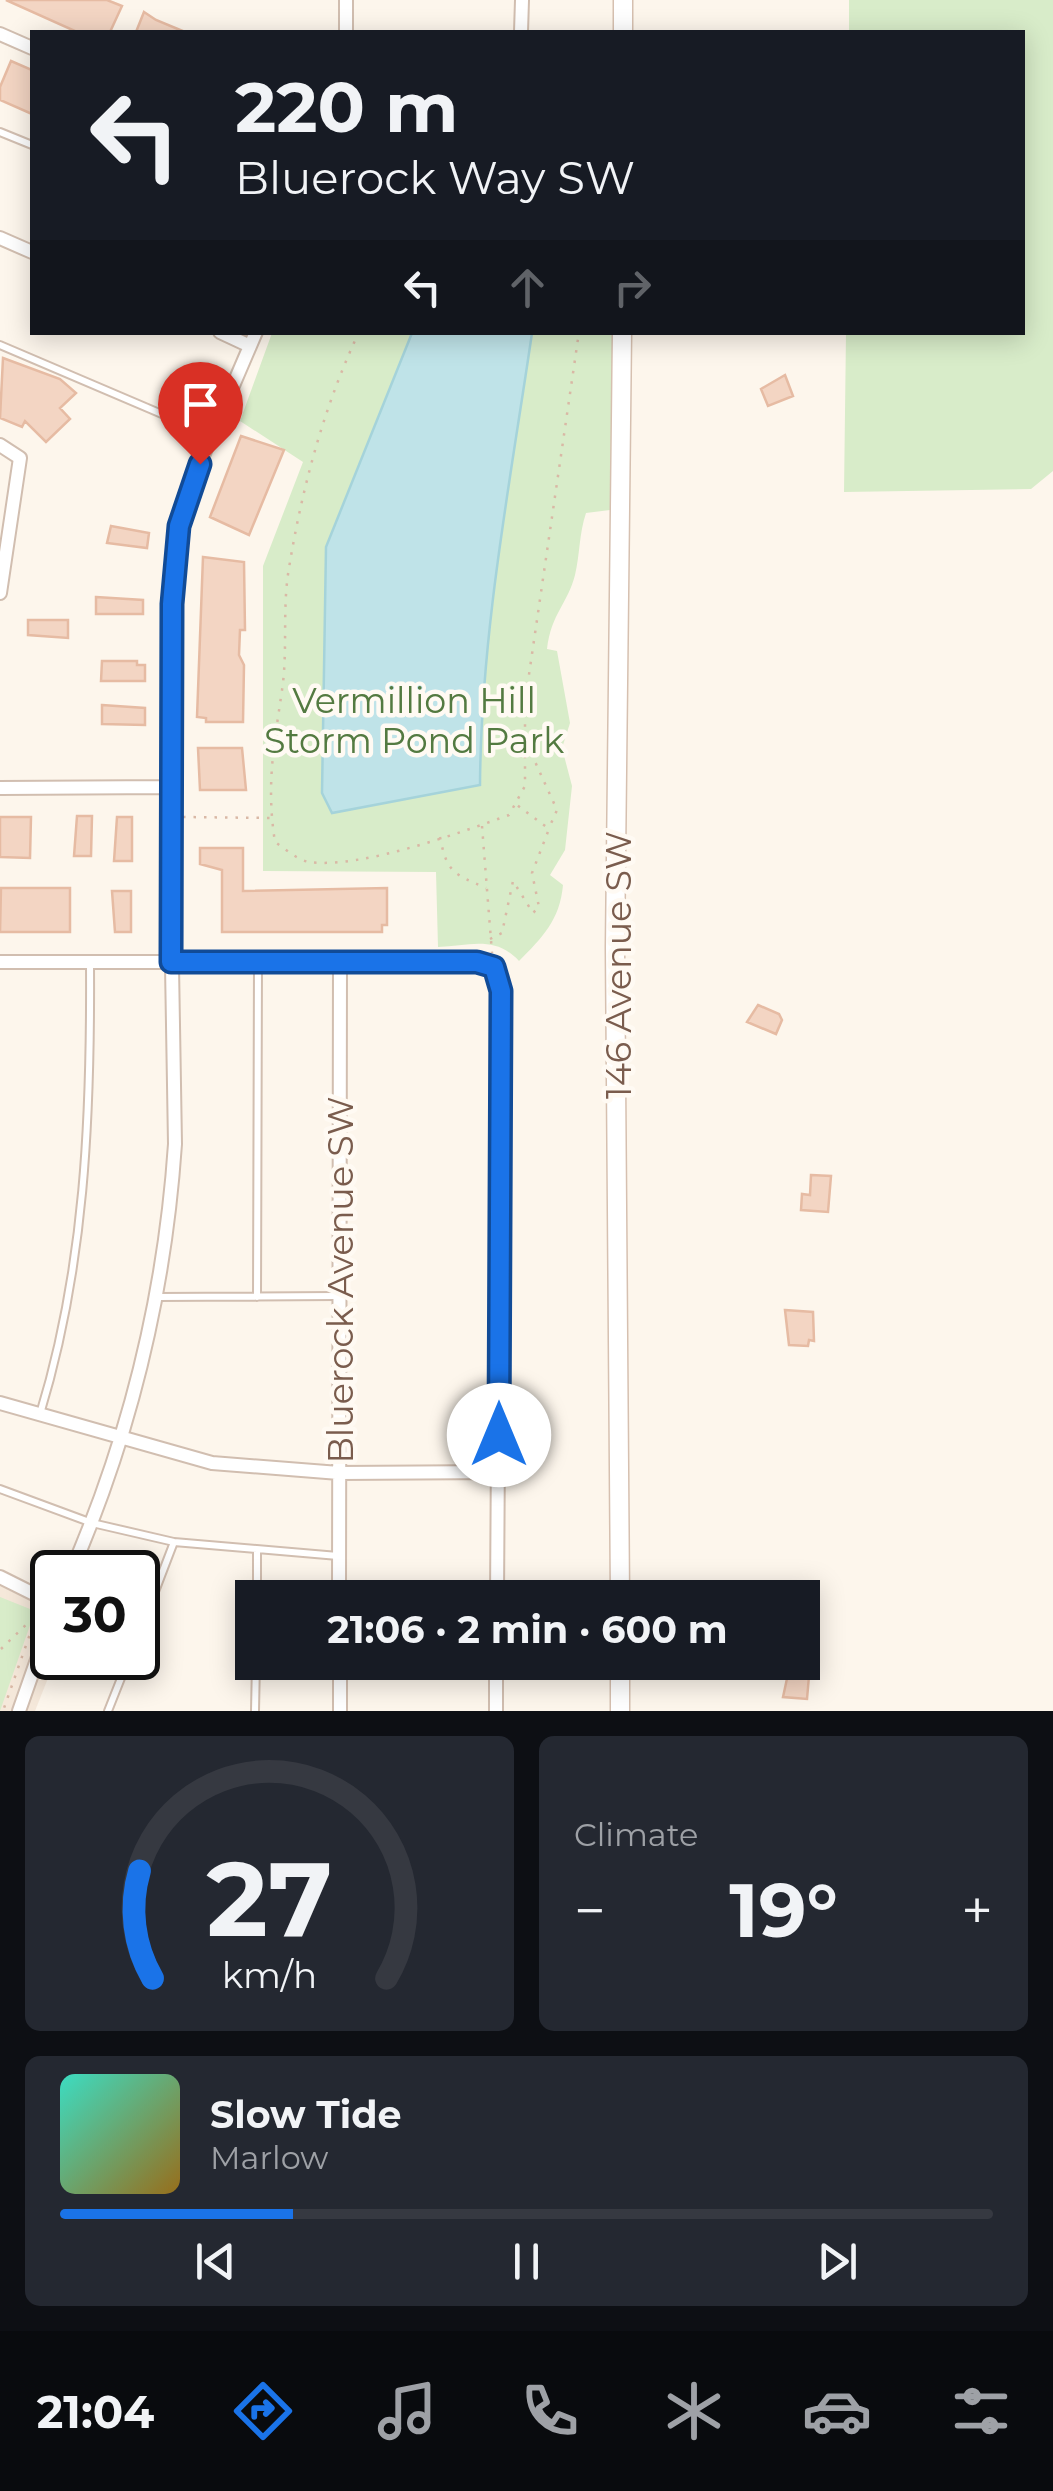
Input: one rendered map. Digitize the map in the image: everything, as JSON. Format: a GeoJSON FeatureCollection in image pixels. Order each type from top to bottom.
{"type":"FeatureCollection","features":[{"type":"Feature","properties":{"kind":"street"},"geometry":{"type":"LineString","coordinates":[[346,0],[346,30]]}},
{"type":"Feature","properties":{"kind":"street"},"geometry":{"type":"LineString","coordinates":[[522,0],[522,30]]}},
{"type":"Feature","properties":{"kind":"street"},"geometry":{"type":"LineString","coordinates":[[623,0],[623,30]]}},
{"type":"Feature","properties":{"kind":"street"},"geometry":{"type":"LineString","coordinates":[[0,34],[30,47]]}},
{"type":"Feature","properties":{"kind":"street"},"geometry":{"type":"LineString","coordinates":[[0,238],[30,251]]}},
{"type":"Feature","properties":{"kind":"street","name":"146 Avenue SW"},"geometry":{"type":"LineString","coordinates":[[620,1580],[615,947],[622,335]]}},
{"type":"Feature","properties":{"kind":"street"},"geometry":{"type":"LineString","coordinates":[[80,1550],[120,1441],[157,1297],[174,1144],[169,787],[174,558],[188,493],[253,339]]}},
{"type":"Feature","properties":{"kind":"street"},"geometry":{"type":"LineString","coordinates":[[0,446],[20,458],[1,560],[0,593]]}},
{"type":"Feature","properties":{"kind":"street"},"geometry":{"type":"LineString","coordinates":[[0,788],[169,787]]}},
{"type":"Feature","properties":{"kind":"street"},"geometry":{"type":"LineString","coordinates":[[0,962],[477,962],[494,967],[501,991],[497,1580]]}},
{"type":"Feature","properties":{"kind":"street","name":"Bluerock Avenue SW"},"geometry":{"type":"LineString","coordinates":[[339,1580],[340,962]]}},
{"type":"Feature","properties":{"kind":"street"},"geometry":{"type":"LineString","coordinates":[[0,1403],[120,1441],[212,1463],[339,1473],[499,1472]]}},
{"type":"Feature","properties":{"kind":"street"},"geometry":{"type":"LineString","coordinates":[[0,1577],[30,1591]]}},
{"type":"Feature","properties":{"kind":"street"},"geometry":{"type":"LineString","coordinates":[[20,1711],[31,1680]]}},
{"type":"Feature","properties":{"kind":"street"},"geometry":{"type":"LineString","coordinates":[[340,1680],[340,1711]]}},
{"type":"Feature","properties":{"kind":"street"},"geometry":{"type":"LineString","coordinates":[[496,1680],[496,1711]]}},
{"type":"Feature","properties":{"kind":"street"},"geometry":{"type":"LineString","coordinates":[[620,1680],[620,1711]]}},
{"type":"Feature","properties":{"kind":"lane"},"geometry":{"type":"LineString","coordinates":[[0,132],[30,145]]}},
{"type":"Feature","properties":{"kind":"lane"},"geometry":{"type":"LineString","coordinates":[[0,345],[212,436]]}},
{"type":"Feature","properties":{"kind":"lane"},"geometry":{"type":"LineString","coordinates":[[40,1414],[63,1331],[82,1201],[90,1060],[90,962]]}},
{"type":"Feature","properties":{"kind":"lane"},"geometry":{"type":"LineString","coordinates":[[257,1296],[258,962]]}},
{"type":"Feature","properties":{"kind":"lane"},"geometry":{"type":"LineString","coordinates":[[157,1297],[339,1296]]}},
{"type":"Feature","properties":{"kind":"lane"},"geometry":{"type":"LineString","coordinates":[[0,1489],[92,1523],[174,1542],[339,1556]]}},
{"type":"Feature","properties":{"kind":"lane"},"geometry":{"type":"LineString","coordinates":[[160,1579],[174,1542]]}},
{"type":"Feature","properties":{"kind":"lane"},"geometry":{"type":"LineString","coordinates":[[256,1580],[257,1552]]}},
{"type":"Feature","properties":{"kind":"lane"},"geometry":{"type":"LineString","coordinates":[[108,1711],[120,1680]]}},
{"type":"Feature","properties":{"kind":"lane"},"geometry":{"type":"LineString","coordinates":[[255,1711],[256,1680]]}},
{"type":"Feature","properties":{"kind":"path"},"geometry":{"type":"LineString","coordinates":[[358,335],[327,410],[288,570],[282,690],[272,740],[271,818],[275,842],[306,862],[354,862],[482,825],[509,815],[516,804],[525,786],[525,702],[579,335]]}},
{"type":"Feature","properties":{"kind":"path"},"geometry":{"type":"LineString","coordinates":[[490,939],[502,932],[513,881],[533,914],[540,906],[532,873],[557,810],[525,741]]}},
{"type":"Feature","properties":{"kind":"path"},"geometry":{"type":"LineString","coordinates":[[516,804],[549,829]]}},
{"type":"Feature","properties":{"kind":"path"},"geometry":{"type":"LineString","coordinates":[[170,818],[271,818]]}},
{"type":"Feature","properties":{"kind":"path"},"geometry":{"type":"LineString","coordinates":[[482,825],[494,967]]}},
{"type":"Feature","properties":{"kind":"path"},"geometry":{"type":"LineString","coordinates":[[440,836],[444,862],[461,879],[486,888]]}},
{"type":"Feature","properties":{"kind":"path"},"geometry":{"type":"LineString","coordinates":[[0,1649],[37,1614],[3,1711]]}},
{"type":"Feature","properties":{"kind":"shaded area"},"geometry":{"type":"Polygon","coordinates":[[[0,1577],[30,1591],[30,1680],[47,1680],[35,1711],[0,1711],[0,1577]]]}},
{"type":"Feature","properties":{"kind":"green space"},"geometry":{"type":"Polygon","coordinates":[[[849,0],[1053,0],[1053,471],[1031,489],[844,492],[846,335],[1025,335],[1025,30],[849,30],[849,0]]]}},
{"type":"Feature","properties":{"kind":"green space","name":"Vermillion Hill Storm Pond Park"},"geometry":{"type":"Polygon","coordinates":[[[271,335],[616,335],[618,509],[586,513],[575,575],[552,627],[547,649],[557,651],[570,723],[562,748],[572,786],[565,850],[550,875],[563,885],[548,928],[519,961],[491,945],[438,947],[436,872],[263,871],[263,566],[303,462],[240,421],[271,335]]]}},
{"type":"Feature","properties":{"kind":"green space"},"geometry":{"type":"Polygon","coordinates":[[[0,1597],[30,1609],[30,1625],[0,1711],[0,1597]]]}},
{"type":"Feature","properties":{"kind":"water"},"geometry":{"type":"Polygon","coordinates":[[[411,335],[532,335],[491,615],[480,785],[332,813],[322,793],[326,547],[411,335]]]}},
{"type":"Feature","properties":{"kind":"building"},"geometry":{"type":"Polygon","coordinates":[[[6,0],[107,0],[122,6],[111,30],[73,30],[6,0]]]}},
{"type":"Feature","properties":{"kind":"building"},"geometry":{"type":"Polygon","coordinates":[[[144,12],[180,30],[137,30],[144,12]]]}},
{"type":"Feature","properties":{"kind":"building"},"geometry":{"type":"Polygon","coordinates":[[[11,61],[30,69],[30,113],[0,100],[0,87],[11,61]]]}},
{"type":"Feature","properties":{"kind":"building"},"geometry":{"type":"Polygon","coordinates":[[[3,358],[60,379],[76,393],[60,408],[70,419],[46,442],[25,421],[22,427],[0,418],[3,358]]]}},
{"type":"Feature","properties":{"kind":"building"},"geometry":{"type":"Polygon","coordinates":[[[785,375],[793,396],[768,406],[761,389],[785,375]]]}},
{"type":"Feature","properties":{"kind":"building"},"geometry":{"type":"Polygon","coordinates":[[[241,436],[284,450],[249,535],[210,517],[241,436]]]}},
{"type":"Feature","properties":{"kind":"building"},"geometry":{"type":"Polygon","coordinates":[[[111,526],[149,533],[147,548],[107,543],[111,526]]]}},
{"type":"Feature","properties":{"kind":"building"},"geometry":{"type":"Polygon","coordinates":[[[203,557],[244,562],[245,630],[240,630],[239,655],[244,665],[243,722],[206,722],[206,718],[197,717],[203,557]]]}},
{"type":"Feature","properties":{"kind":"building"},"geometry":{"type":"Polygon","coordinates":[[[96,597],[143,600],[143,614],[96,614],[96,597]]]}},
{"type":"Feature","properties":{"kind":"building"},"geometry":{"type":"Polygon","coordinates":[[[28,620],[68,620],[68,638],[28,635],[28,620]]]}},
{"type":"Feature","properties":{"kind":"building"},"geometry":{"type":"Polygon","coordinates":[[[102,661],[137,661],[137,665],[145,665],[145,681],[101,681],[102,661]]]}},
{"type":"Feature","properties":{"kind":"building"},"geometry":{"type":"Polygon","coordinates":[[[102,705],[145,708],[145,725],[102,724],[102,705]]]}},
{"type":"Feature","properties":{"kind":"building"},"geometry":{"type":"Polygon","coordinates":[[[198,748],[242,748],[246,790],[200,790],[198,748]]]}},
{"type":"Feature","properties":{"kind":"building"},"geometry":{"type":"Polygon","coordinates":[[[77,816],[92,816],[91,856],[74,856],[77,816]]]}},
{"type":"Feature","properties":{"kind":"building"},"geometry":{"type":"Polygon","coordinates":[[[0,817],[31,817],[30,858],[0,857],[0,817]]]}},
{"type":"Feature","properties":{"kind":"building"},"geometry":{"type":"Polygon","coordinates":[[[117,817],[132,817],[132,861],[114,861],[117,817]]]}},
{"type":"Feature","properties":{"kind":"building"},"geometry":{"type":"Polygon","coordinates":[[[200,848],[243,848],[243,891],[387,888],[387,925],[382,925],[382,932],[222,932],[222,870],[200,864],[200,848]]]}},
{"type":"Feature","properties":{"kind":"building"},"geometry":{"type":"Polygon","coordinates":[[[1,888],[70,888],[70,932],[0,932],[1,888]]]}},
{"type":"Feature","properties":{"kind":"building"},"geometry":{"type":"Polygon","coordinates":[[[112,891],[131,891],[131,932],[115,932],[112,891]]]}},
{"type":"Feature","properties":{"kind":"building"},"geometry":{"type":"Polygon","coordinates":[[[758,1005],[779,1014],[782,1020],[776,1034],[747,1022],[758,1005]]]}},
{"type":"Feature","properties":{"kind":"building"},"geometry":{"type":"Polygon","coordinates":[[[811,1175],[831,1176],[828,1212],[801,1210],[802,1194],[810,1195],[811,1175]]]}},
{"type":"Feature","properties":{"kind":"building"},"geometry":{"type":"Polygon","coordinates":[[[785,1310],[813,1312],[814,1341],[809,1340],[808,1346],[789,1345],[785,1310]]]}},
{"type":"Feature","properties":{"kind":"building"},"geometry":{"type":"Polygon","coordinates":[[[787,1680],[809,1680],[807,1699],[783,1697],[787,1680]]]}},
{"type":"Feature","properties":{"kind":"route"},"geometry":{"type":"LineString","coordinates":[[200,464],[188,493],[174,558],[169,787],[171,962],[486,962],[494,967],[501,991],[499,1435]]}}]}
